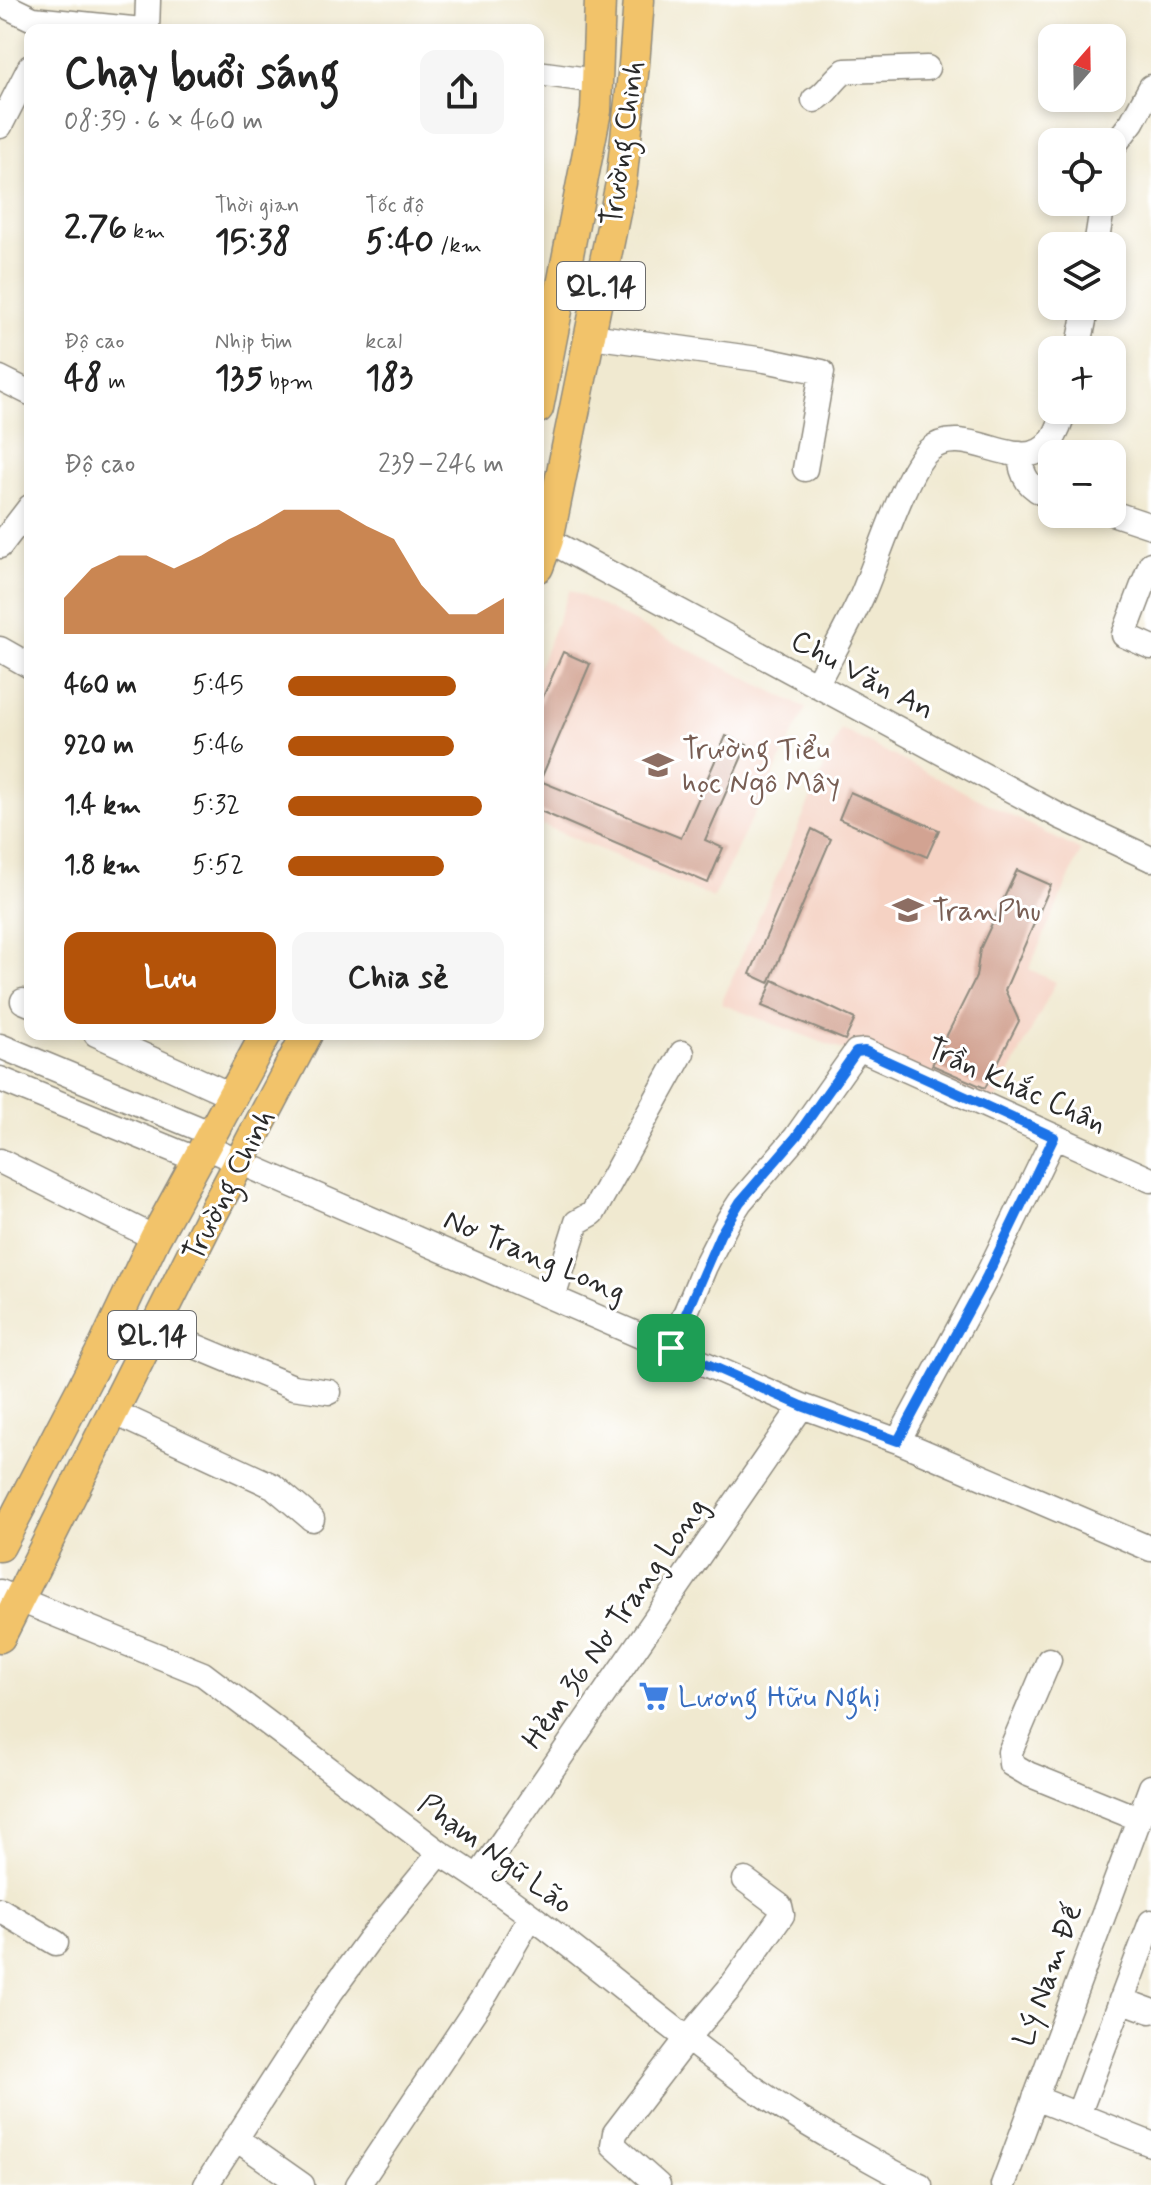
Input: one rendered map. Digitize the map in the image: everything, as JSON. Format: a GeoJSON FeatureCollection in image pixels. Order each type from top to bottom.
{"type":"FeatureCollection","features":[{"type":"Feature","properties":{"kind":"main road","name":"Trường Chinh"},"geometry":{"type":"LineString","coordinates":[[544,377],[596,111],[600,0]]}},
{"type":"Feature","properties":{"kind":"main road","name":"Trường Chinh"},"geometry":{"type":"LineString","coordinates":[[544,535],[591,336],[621,183],[639,0]]}},
{"type":"Feature","properties":{"kind":"main road","name":"Trường Chinh"},"geometry":{"type":"LineString","coordinates":[[4,1532],[105,1344],[155,1238],[263,1040]]}},
{"type":"Feature","properties":{"kind":"main road","name":"Trường Chinh"},"geometry":{"type":"LineString","coordinates":[[0,1637],[10,1596],[113,1412],[304,1040]]}},
{"type":"Feature","properties":{"kind":"street"},"geometry":{"type":"LineString","coordinates":[[145,24],[148,0]]}},
{"type":"Feature","properties":{"kind":"street"},"geometry":{"type":"LineString","coordinates":[[3,2],[46,24]]}},
{"type":"Feature","properties":{"kind":"street"},"geometry":{"type":"LineString","coordinates":[[814,100],[822,96],[837,76],[845,71],[927,68]]}},
{"type":"Feature","properties":{"kind":"street"},"geometry":{"type":"LineString","coordinates":[[544,74],[596,81]]}},
{"type":"Feature","properties":{"kind":"street"},"geometry":{"type":"LineString","coordinates":[[0,126],[24,79]]}},
{"type":"Feature","properties":{"kind":"street"},"geometry":{"type":"LineString","coordinates":[[1126,130],[1151,87]]}},
{"type":"Feature","properties":{"kind":"street"},"geometry":{"type":"LineString","coordinates":[[591,336],[765,360],[822,372],[805,469]]}},
{"type":"Feature","properties":{"kind":"street"},"geometry":{"type":"LineString","coordinates":[[0,378],[24,390]]}},
{"type":"Feature","properties":{"kind":"street"},"geometry":{"type":"LineString","coordinates":[[816,685],[860,599],[909,478],[924,454],[932,447],[949,441],[1020,454],[1042,451],[1061,424]]}},
{"type":"Feature","properties":{"kind":"street"},"geometry":{"type":"LineString","coordinates":[[1020,454],[1021,474],[1029,485],[1038,490]]}},
{"type":"Feature","properties":{"kind":"street"},"geometry":{"type":"LineString","coordinates":[[0,546],[24,515]]}},
{"type":"Feature","properties":{"kind":"street"},"geometry":{"type":"LineString","coordinates":[[1126,518],[1151,526]]}},
{"type":"Feature","properties":{"kind":"street","name":"Chu Văn An"},"geometry":{"type":"LineString","coordinates":[[544,549],[816,685],[1061,817],[1151,859]]}},
{"type":"Feature","properties":{"kind":"street"},"geometry":{"type":"LineString","coordinates":[[1151,564],[1124,635],[1151,647]]}},
{"type":"Feature","properties":{"kind":"street"},"geometry":{"type":"LineString","coordinates":[[0,649],[24,663]]}},
{"type":"Feature","properties":{"kind":"street"},"geometry":{"type":"LineString","coordinates":[[109,1040],[233,1096]]}},
{"type":"Feature","properties":{"kind":"street"},"geometry":{"type":"LineString","coordinates":[[0,1046],[205,1147]]}},
{"type":"Feature","properties":{"kind":"street","name":"Trần Khắc Chân"},"geometry":{"type":"LineString","coordinates":[[671,1348],[720,1235],[740,1202],[796,1137],[856,1052],[865,1051],[1151,1180]]}},
{"type":"Feature","properties":{"kind":"street"},"geometry":{"type":"LineString","coordinates":[[553,1298],[577,1222],[593,1213],[682,1053]]}},
{"type":"Feature","properties":{"kind":"street"},"geometry":{"type":"LineString","coordinates":[[0,1079],[205,1147]]}},
{"type":"Feature","properties":{"kind":"street"},"geometry":{"type":"LineString","coordinates":[[898,1441],[986,1278],[1054,1137]]}},
{"type":"Feature","properties":{"kind":"street","name":"Nơ Trang Long"},"geometry":{"type":"LineString","coordinates":[[205,1147],[802,1406],[898,1441],[1151,1549]]}},
{"type":"Feature","properties":{"kind":"street"},"geometry":{"type":"LineString","coordinates":[[0,1161],[155,1238]]}},
{"type":"Feature","properties":{"kind":"street"},"geometry":{"type":"LineString","coordinates":[[154,1329],[293,1387],[329,1392]]}},
{"type":"Feature","properties":{"kind":"street","name":"Hẻm 36 Nơ Trang Long"},"geometry":{"type":"LineString","coordinates":[[478,1877],[802,1406]]}},
{"type":"Feature","properties":{"kind":"street"},"geometry":{"type":"LineString","coordinates":[[113,1412],[273,1486],[312,1519]]}},
{"type":"Feature","properties":{"kind":"street","name":"Phạm Ngũ Lão"},"geometry":{"type":"LineString","coordinates":[[10,1596],[203,1674],[440,1853],[531,1916],[686,2040],[805,2124],[920,2185]]}},
{"type":"Feature","properties":{"kind":"street"},"geometry":{"type":"LineString","coordinates":[[1049,1660],[1010,1752],[1011,1764],[1028,1774],[1139,1819]]}},
{"type":"Feature","properties":{"kind":"street","name":"Lý Nam Đế"},"geometry":{"type":"LineString","coordinates":[[1003,2185],[1151,1787]]}},
{"type":"Feature","properties":{"kind":"street"},"geometry":{"type":"LineString","coordinates":[[206,2185],[360,1952],[440,1853]]}},
{"type":"Feature","properties":{"kind":"street"},"geometry":{"type":"LineString","coordinates":[[658,2185],[613,2145],[615,2133],[729,1989],[782,1915],[780,1906],[745,1880]]}},
{"type":"Feature","properties":{"kind":"street"},"geometry":{"type":"LineString","coordinates":[[0,1910],[56,1943]]}},
{"type":"Feature","properties":{"kind":"street"},"geometry":{"type":"LineString","coordinates":[[358,2185],[487,1992],[531,1916]]}},
{"type":"Feature","properties":{"kind":"street"},"geometry":{"type":"LineString","coordinates":[[1078,2115],[1151,1922]]}},
{"type":"Feature","properties":{"kind":"street"},"geometry":{"type":"LineString","coordinates":[[1121,2000],[1151,2011]]}},
{"type":"Feature","properties":{"kind":"street"},"geometry":{"type":"LineString","coordinates":[[1035,2098],[1151,2144]]}},
{"type":"Feature","properties":{"kind":"street"},"geometry":{"type":"LineString","coordinates":[[235,2138],[302,2185]]}},
{"type":"Feature","properties":{"kind":"shaded area","name":"Trường Tiểu học Ngô Mây"},"geometry":{"type":"Polygon","coordinates":[[[570,590],[806,708],[713,898],[544,826],[544,654],[570,590]]]}},
{"type":"Feature","properties":{"kind":"shaded area","name":"TranPhu"},"geometry":{"type":"Polygon","coordinates":[[[841,729],[1081,851],[1029,969],[1056,982],[996,1100],[845,1051],[721,1004],[841,729]]]}},
{"type":"Feature","properties":{"kind":"building"},"geometry":{"type":"Polygon","coordinates":[[[563,652],[590,664],[544,772],[544,695],[563,652]]]}},
{"type":"Feature","properties":{"kind":"building"},"geometry":{"type":"Polygon","coordinates":[[[726,736],[747,745],[705,840],[723,848],[708,883],[544,813],[544,783],[681,838],[726,736]]]}},
{"type":"Feature","properties":{"kind":"building"},"geometry":{"type":"Polygon","coordinates":[[[850,792],[939,830],[927,857],[839,819],[850,792]]]}},
{"type":"Feature","properties":{"kind":"building"},"geometry":{"type":"Polygon","coordinates":[[[812,829],[831,839],[769,983],[750,974],[812,829]]]}},
{"type":"Feature","properties":{"kind":"building"},"geometry":{"type":"Polygon","coordinates":[[[1017,870],[1051,885],[1005,990],[1019,1021],[985,1088],[932,1065],[976,977],[980,949],[1017,870]]]}},
{"type":"Feature","properties":{"kind":"building"},"geometry":{"type":"Polygon","coordinates":[[[773,980],[855,1019],[845,1040],[762,1006],[773,980]]]}},
{"type":"Feature","properties":{"kind":"place","name":"Trường Tiểu học Ngô Mây"},"geometry":{"type":"Point","coordinates":[658,765]}},
{"type":"Feature","properties":{"kind":"place","name":"TranPhu"},"geometry":{"type":"Point","coordinates":[908,910]}},
{"type":"Feature","properties":{"kind":"place","name":"Lương Hữu Nghị"},"geometry":{"type":"Point","coordinates":[654,1696]}},
{"type":"Feature","properties":{"kind":"route"},"geometry":{"type":"LineString","coordinates":[[865,1051],[1054,1137],[986,1278],[898,1441],[802,1406],[671,1348],[705,1266],[740,1202],[796,1137],[856,1052],[865,1051]]}}]}
